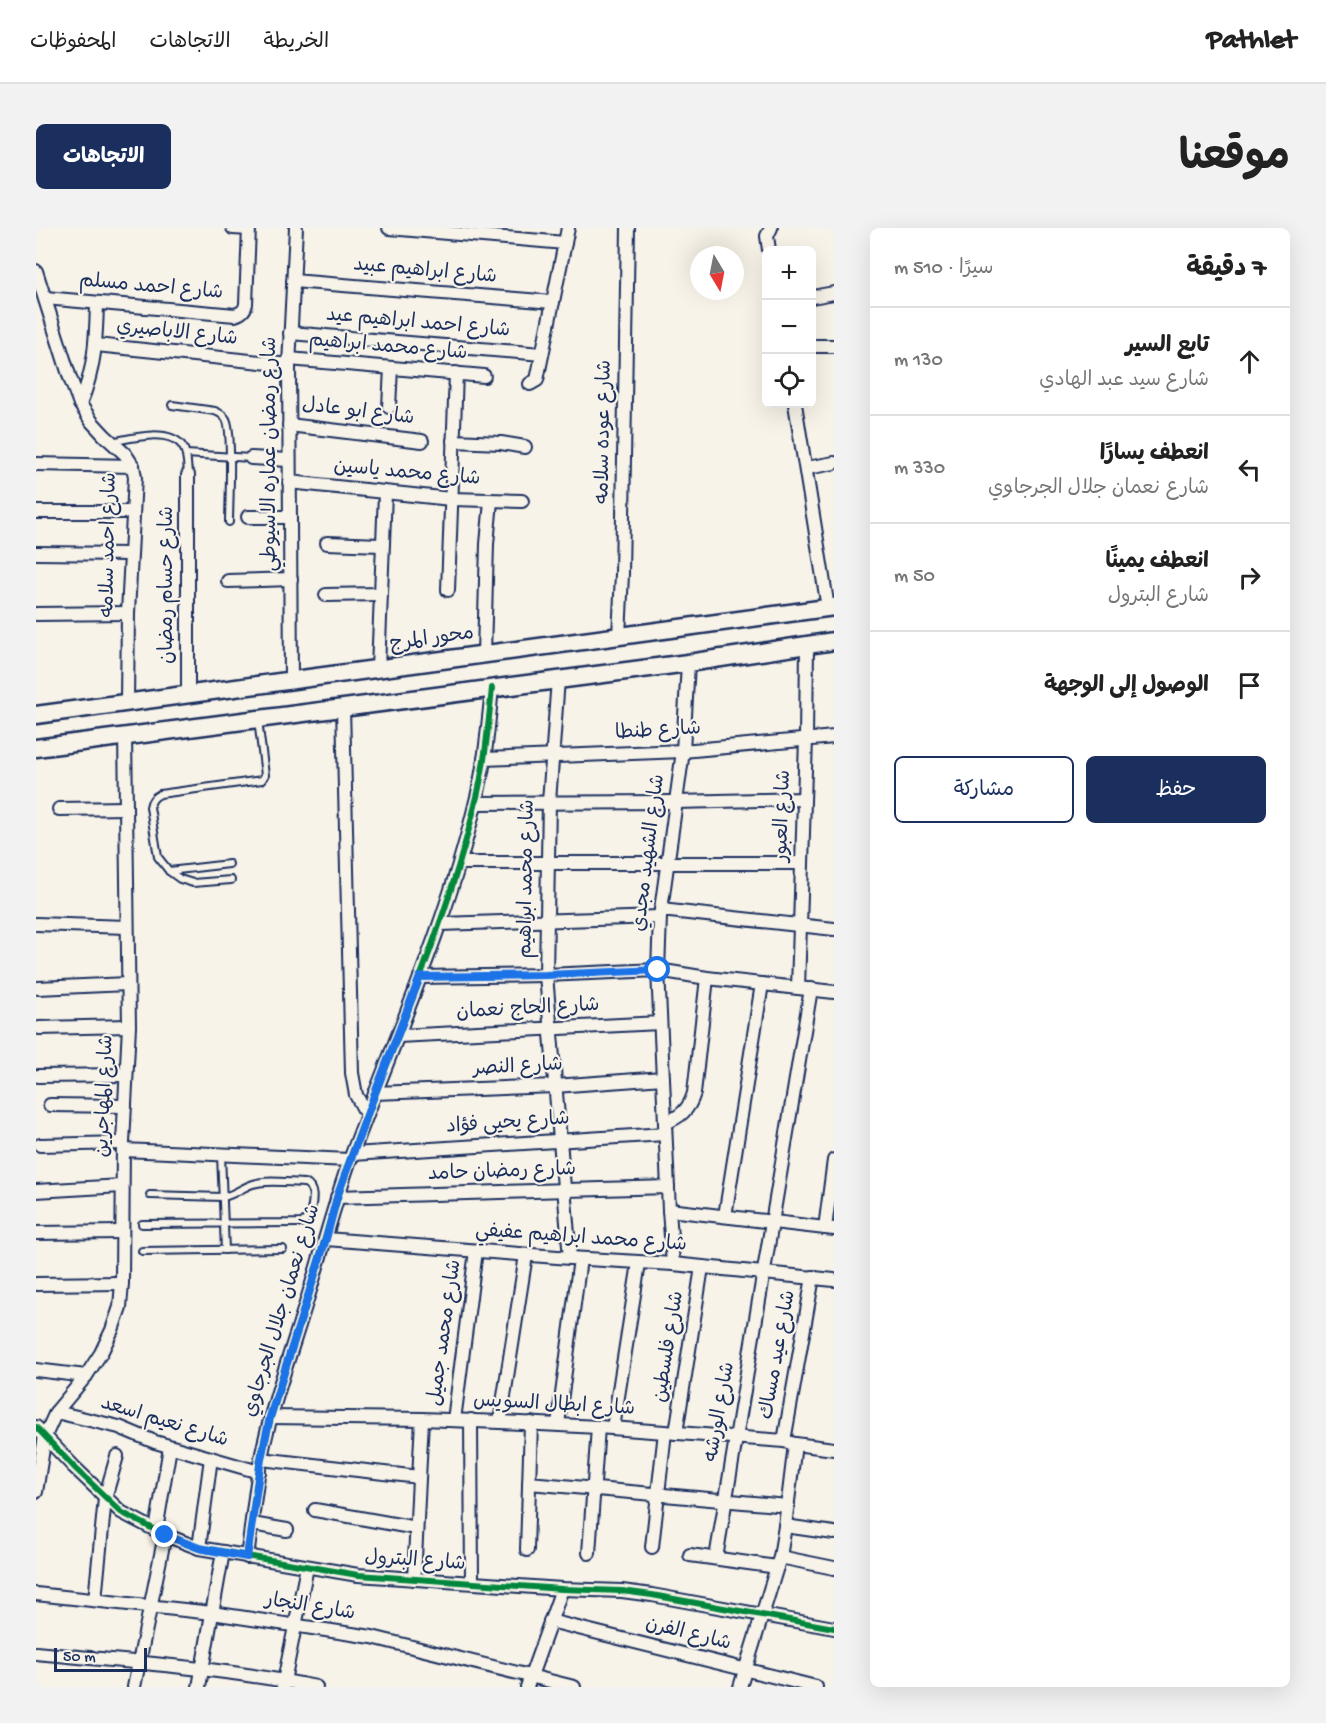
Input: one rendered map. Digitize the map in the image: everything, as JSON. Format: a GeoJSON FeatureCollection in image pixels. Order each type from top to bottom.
{"type":"FeatureCollection","features":[{"type":"Feature","properties":{"kind":"main road","name":"محور المرج"},"geometry":{"type":"LineString","coordinates":[[36,715],[831,607]]}},
{"type":"Feature","properties":{"kind":"main road"},"geometry":{"type":"LineString","coordinates":[[36,748],[688,663],[834,641]]}},
{"type":"Feature","properties":{"kind":"street"},"geometry":{"type":"LineString","coordinates":[[233,228],[249,229]]}},
{"type":"Feature","properties":{"kind":"street","name":"شارع رمضان عماره الاسيوطي"},"geometry":{"type":"LineString","coordinates":[[291,680],[289,362],[296,228]]}},
{"type":"Feature","properties":{"kind":"street"},"geometry":{"type":"LineString","coordinates":[[389,228],[565,243]]}},
{"type":"Feature","properties":{"kind":"street"},"geometry":{"type":"LineString","coordinates":[[530,384],[537,380],[568,228]]}},
{"type":"Feature","properties":{"kind":"street","name":"شارع عوده سلامه"},"geometry":{"type":"LineString","coordinates":[[619,636],[628,228]]}},
{"type":"Feature","properties":{"kind":"street"},"geometry":{"type":"LineString","coordinates":[[768,246],[767,236],[771,228]]}},
{"type":"Feature","properties":{"kind":"street","name":"شارع احمد مسلم"},"geometry":{"type":"LineString","coordinates":[[45,298],[240,314],[246,304],[249,229]]}},
{"type":"Feature","properties":{"kind":"street","name":"شارع احمد سلامه"},"geometry":{"type":"LineString","coordinates":[[36,271],[80,404],[92,422],[125,454],[133,466],[135,477],[130,554],[127,702]]}},
{"type":"Feature","properties":{"kind":"street","name":"شارع ابراهيم عبيد"},"geometry":{"type":"LineString","coordinates":[[293,281],[553,302]]}},
{"type":"Feature","properties":{"kind":"street"},"geometry":{"type":"LineString","coordinates":[[816,296],[834,293]]}},
{"type":"Feature","properties":{"kind":"street"},"geometry":{"type":"LineString","coordinates":[[80,404],[91,374],[96,345],[97,304]]}},
{"type":"Feature","properties":{"kind":"street","name":"شارع احمد ابراهيم عيد"},"geometry":{"type":"LineString","coordinates":[[290,333],[542,354]]}},
{"type":"Feature","properties":{"kind":"street","name":"شارع الاباصيري"},"geometry":{"type":"LineString","coordinates":[[96,345],[289,362]]}},
{"type":"Feature","properties":{"kind":"street"},"geometry":{"type":"LineString","coordinates":[[816,346],[834,346]]}},
{"type":"Feature","properties":{"kind":"street","name":"شارع محمد ابراهيم"},"geometry":{"type":"LineString","coordinates":[[289,362],[484,376]]}},
{"type":"Feature","properties":{"kind":"street"},"geometry":{"type":"LineString","coordinates":[[389,407],[391,368]]}},
{"type":"Feature","properties":{"kind":"street"},"geometry":{"type":"LineString","coordinates":[[448,590],[456,374]]}},
{"type":"Feature","properties":{"kind":"street"},"geometry":{"type":"LineString","coordinates":[[796,408],[831,607]]}},
{"type":"Feature","properties":{"kind":"street","name":"شارع ابو عادل"},"geometry":{"type":"LineString","coordinates":[[289,425],[422,441]]}},
{"type":"Feature","properties":{"kind":"street"},"geometry":{"type":"LineString","coordinates":[[453,441],[489,442],[525,447]]}},
{"type":"Feature","properties":{"kind":"street"},"geometry":{"type":"LineString","coordinates":[[251,458],[289,460]]}},
{"type":"Feature","properties":{"kind":"street"},"geometry":{"type":"LineString","coordinates":[[807,468],[834,463]]}},
{"type":"Feature","properties":{"kind":"street"},"geometry":{"type":"LineString","coordinates":[[36,464],[133,466]]}},
{"type":"Feature","properties":{"kind":"street","name":"شارع حسام رمضان"},"geometry":{"type":"LineString","coordinates":[[188,475],[188,694]]}},
{"type":"Feature","properties":{"kind":"street","name":"شارع محمد ياسين"},"geometry":{"type":"LineString","coordinates":[[289,482],[451,499],[522,501]]}},
{"type":"Feature","properties":{"kind":"street"},"geometry":{"type":"LineString","coordinates":[[378,669],[381,545],[385,493]]}},
{"type":"Feature","properties":{"kind":"street"},"geometry":{"type":"LineString","coordinates":[[484,654],[490,501]]}},
{"type":"Feature","properties":{"kind":"street"},"geometry":{"type":"LineString","coordinates":[[36,512],[133,512]]}},
{"type":"Feature","properties":{"kind":"street"},"geometry":{"type":"LineString","coordinates":[[248,517],[290,517]]}},
{"type":"Feature","properties":{"kind":"street"},"geometry":{"type":"LineString","coordinates":[[327,543],[381,545]]}},
{"type":"Feature","properties":{"kind":"street"},"geometry":{"type":"LineString","coordinates":[[36,553],[130,554]]}},
{"type":"Feature","properties":{"kind":"street"},"geometry":{"type":"LineString","coordinates":[[228,581],[291,579]]}},
{"type":"Feature","properties":{"kind":"street"},"geometry":{"type":"LineString","coordinates":[[326,595],[381,594]]}},
{"type":"Feature","properties":{"kind":"street"},"geometry":{"type":"LineString","coordinates":[[36,614],[128,613]]}},
{"type":"Feature","properties":{"kind":"street","name":"شارع العبور"},"geometry":{"type":"LineString","coordinates":[[764,1272],[805,989],[800,925],[807,645]]}},
{"type":"Feature","properties":{"kind":"street","name":"شارع الشهيد مجدي"},"geometry":{"type":"LineString","coordinates":[[673,1264],[658,970],[660,914],[683,751],[688,663]]}},
{"type":"Feature","properties":{"kind":"street","name":"شارع محمد ابراهيم"},"geometry":{"type":"LineString","coordinates":[[558,679],[546,864],[546,975],[564,1190],[575,1259],[558,1424]]}},
{"type":"Feature","properties":{"kind":"street","name":"شارع نعمان جلال الجرجاوي"},"geometry":{"type":"LineString","coordinates":[[247,1557],[261,1459],[270,1417],[337,1197],[440,924],[460,863],[476,803],[484,759],[492,688]]}},
{"type":"Feature","properties":{"kind":"street"},"geometry":{"type":"LineString","coordinates":[[343,707],[352,1073],[356,1095],[367,1115]]}},
{"type":"Feature","properties":{"kind":"street","name":"شارع المهاجرين"},"geometry":{"type":"LineString","coordinates":[[36,1492],[45,1436],[56,1412],[86,1376],[101,1353],[120,1307],[123,1146],[129,1026],[125,735]]}},
{"type":"Feature","properties":{"kind":"street","name":"شارع طنطا"},"geometry":{"type":"LineString","coordinates":[[484,759],[683,751],[834,737]]}},
{"type":"Feature","properties":{"kind":"street"},"geometry":{"type":"LineString","coordinates":[[476,803],[804,799]]}},
{"type":"Feature","properties":{"kind":"street"},"geometry":{"type":"LineString","coordinates":[[59,809],[126,808]]}},
{"type":"Feature","properties":{"kind":"street"},"geometry":{"type":"LineString","coordinates":[[460,863],[802,863]]}},
{"type":"Feature","properties":{"kind":"street"},"geometry":{"type":"LineString","coordinates":[[440,924],[660,914],[834,929]]}},
{"type":"Feature","properties":{"kind":"street"},"geometry":{"type":"LineString","coordinates":[[36,924],[127,927]]}},
{"type":"Feature","properties":{"kind":"street"},"geometry":{"type":"LineString","coordinates":[[420,977],[658,970],[707,978],[834,992]]}},
{"type":"Feature","properties":{"kind":"street"},"geometry":{"type":"LineString","coordinates":[[665,1129],[686,1112],[694,1093],[707,978]]}},
{"type":"Feature","properties":{"kind":"street"},"geometry":{"type":"LineString","coordinates":[[38,987],[128,984]]}},
{"type":"Feature","properties":{"kind":"street"},"geometry":{"type":"LineString","coordinates":[[725,1216],[762,984]]}},
{"type":"Feature","properties":{"kind":"street","name":"شارع الحاج نعمان"},"geometry":{"type":"LineString","coordinates":[[398,1036],[660,1023]]}},
{"type":"Feature","properties":{"kind":"street"},"geometry":{"type":"LineString","coordinates":[[39,1028],[129,1026]]}},
{"type":"Feature","properties":{"kind":"street"},"geometry":{"type":"LineString","coordinates":[[38,1076],[126,1075]]}},
{"type":"Feature","properties":{"kind":"street","name":"شارع النصر"},"geometry":{"type":"LineString","coordinates":[[375,1093],[555,1086],[663,1078]]}},
{"type":"Feature","properties":{"kind":"street"},"geometry":{"type":"LineString","coordinates":[[50,1105],[125,1106]]}},
{"type":"Feature","properties":{"kind":"street","name":"شارع يحيى فؤاد"},"geometry":{"type":"LineString","coordinates":[[40,1145],[123,1146],[221,1154],[351,1157],[560,1141],[665,1129]]}},
{"type":"Feature","properties":{"kind":"street"},"geometry":{"type":"LineString","coordinates":[[669,1210],[830,1228],[834,1160]]}},
{"type":"Feature","properties":{"kind":"street"},"geometry":{"type":"LineString","coordinates":[[36,1191],[122,1186]]}},
{"type":"Feature","properties":{"kind":"street","name":"شارع رمضان حامد"},"geometry":{"type":"LineString","coordinates":[[337,1197],[668,1187]]}},
{"type":"Feature","properties":{"kind":"street"},"geometry":{"type":"LineString","coordinates":[[36,1233],[122,1232]]}},
{"type":"Feature","properties":{"kind":"street","name":"شارع محمد ابراهيم عفيفي"},"geometry":{"type":"LineString","coordinates":[[326,1239],[575,1259],[673,1264],[834,1280]]}},
{"type":"Feature","properties":{"kind":"street","name":"شارع محمد جميل"},"geometry":{"type":"LineString","coordinates":[[454,1420],[476,1251]]}},
{"type":"Feature","properties":{"kind":"street"},"geometry":{"type":"LineString","coordinates":[[500,1422],[525,1255]]}},
{"type":"Feature","properties":{"kind":"street"},"geometry":{"type":"LineString","coordinates":[[614,1428],[639,1263]]}},
{"type":"Feature","properties":{"kind":"street","name":"شارع فلسطين"},"geometry":{"type":"LineString","coordinates":[[652,1547],[658,1494],[702,1267]]}},
{"type":"Feature","properties":{"kind":"street","name":"شارع الورشه"},"geometry":{"type":"LineString","coordinates":[[716,1558],[764,1272]]}},
{"type":"Feature","properties":{"kind":"street","name":"شارع عيد مساك"},"geometry":{"type":"LineString","coordinates":[[740,1687],[763,1616],[785,1526],[788,1506],[789,1442],[813,1277]]}},
{"type":"Feature","properties":{"kind":"street"},"geometry":{"type":"LineString","coordinates":[[37,1287],[122,1284]]}},
{"type":"Feature","properties":{"kind":"street"},"geometry":{"type":"LineString","coordinates":[[36,1370],[86,1376]]}},
{"type":"Feature","properties":{"kind":"street","name":"شارع نعيم اسعد"},"geometry":{"type":"LineString","coordinates":[[56,1412],[119,1427],[170,1447],[259,1472]]}},
{"type":"Feature","properties":{"kind":"street","name":"شارع ابطال السويس"},"geometry":{"type":"LineString","coordinates":[[270,1417],[471,1420],[558,1424],[789,1442],[834,1449]]}},
{"type":"Feature","properties":{"kind":"street"},"geometry":{"type":"LineString","coordinates":[[414,1579],[422,1419]]}},
{"type":"Feature","properties":{"kind":"street"},"geometry":{"type":"LineString","coordinates":[[471,1420],[472,1582]]}},
{"type":"Feature","properties":{"kind":"street"},"geometry":{"type":"LineString","coordinates":[[526,1550],[531,1423]]}},
{"type":"Feature","properties":{"kind":"street","name":"شارع البترول"},"geometry":{"type":"LineString","coordinates":[[36,1427],[121,1512],[199,1548],[358,1575],[622,1591],[834,1628]]}},
{"type":"Feature","properties":{"kind":"street"},"geometry":{"type":"LineString","coordinates":[[588,1552],[598,1427]]}},
{"type":"Feature","properties":{"kind":"street"},"geometry":{"type":"LineString","coordinates":[[134,1687],[151,1606],[170,1447]]}},
{"type":"Feature","properties":{"kind":"street"},"geometry":{"type":"LineString","coordinates":[[95,1600],[105,1498],[117,1456]]}},
{"type":"Feature","properties":{"kind":"street"},"geometry":{"type":"LineString","coordinates":[[199,1548],[211,1458]]}},
{"type":"Feature","properties":{"kind":"street"},"geometry":{"type":"LineString","coordinates":[[261,1459],[419,1477]]}},
{"type":"Feature","properties":{"kind":"street"},"geometry":{"type":"LineString","coordinates":[[529,1483],[788,1506]]}},
{"type":"Feature","properties":{"kind":"street"},"geometry":{"type":"LineString","coordinates":[[315,1510],[416,1528]]}},
{"type":"Feature","properties":{"kind":"street"},"geometry":{"type":"LineString","coordinates":[[252,1524],[287,1530]]}},
{"type":"Feature","properties":{"kind":"street"},"geometry":{"type":"LineString","coordinates":[[785,1526],[834,1533]]}},
{"type":"Feature","properties":{"kind":"street"},"geometry":{"type":"LineString","coordinates":[[199,1687],[223,1552]]}},
{"type":"Feature","properties":{"kind":"street"},"geometry":{"type":"LineString","coordinates":[[690,1555],[834,1568]]}},
{"type":"Feature","properties":{"kind":"street"},"geometry":{"type":"LineString","coordinates":[[283,1684],[307,1567]]}},
{"type":"Feature","properties":{"kind":"street"},"geometry":{"type":"LineString","coordinates":[[529,1681],[562,1589]]}},
{"type":"Feature","properties":{"kind":"street","name":"شارع النجار"},"geometry":{"type":"LineString","coordinates":[[36,1594],[212,1613],[372,1637],[529,1681],[574,1687]]}},
{"type":"Feature","properties":{"kind":"street","name":"شارع الفرن"},"geometry":{"type":"LineString","coordinates":[[550,1621],[816,1687]]}},
{"type":"Feature","properties":{"kind":"street"},"geometry":{"type":"LineString","coordinates":[[36,1653],[202,1670],[283,1684],[316,1687]]}},
{"type":"Feature","properties":{"kind":"lane"},"geometry":{"type":"LineString","coordinates":[[172,405],[215,411],[225,417],[229,426],[229,522]]}},
{"type":"Feature","properties":{"kind":"lane"},"geometry":{"type":"LineString","coordinates":[[111,442],[158,435],[173,439],[182,446],[186,454],[188,475]]}},
{"type":"Feature","properties":{"kind":"lane"},"geometry":{"type":"LineString","coordinates":[[186,454],[251,458]]}},
{"type":"Feature","properties":{"kind":"lane"},"geometry":{"type":"LineString","coordinates":[[231,880],[193,883],[180,879],[169,871],[158,857],[155,848],[151,801],[160,794],[262,780],[265,775],[258,718]]}},
{"type":"Feature","properties":{"kind":"lane"},"geometry":{"type":"LineString","coordinates":[[169,871],[229,864]]}},
{"type":"Feature","properties":{"kind":"lane"},"geometry":{"type":"LineString","coordinates":[[221,1154],[225,1250]]}},
{"type":"Feature","properties":{"kind":"lane"},"geometry":{"type":"LineString","coordinates":[[142,1224],[302,1223],[310,1216],[313,1191],[306,1183],[264,1182],[252,1184],[223,1197],[150,1195]]}},
{"type":"Feature","properties":{"kind":"lane"},"geometry":{"type":"LineString","coordinates":[[142,1251],[283,1249]]}},
{"type":"Feature","properties":{"kind":"cycle path"},"geometry":{"type":"LineString","coordinates":[[247,1557],[261,1458],[282,1378],[345,1175],[434,939],[463,850],[481,776],[492,688]]}},
{"type":"Feature","properties":{"kind":"cycle path"},"geometry":{"type":"LineString","coordinates":[[36,1427],[121,1512],[165,1535],[199,1548],[358,1575],[622,1591],[834,1628]]}},
{"type":"Feature","properties":{"kind":"route"},"geometry":{"type":"LineString","coordinates":[[165,1535],[199,1548],[247,1557],[261,1459],[270,1417],[337,1197],[420,977],[658,970]]}}]}
